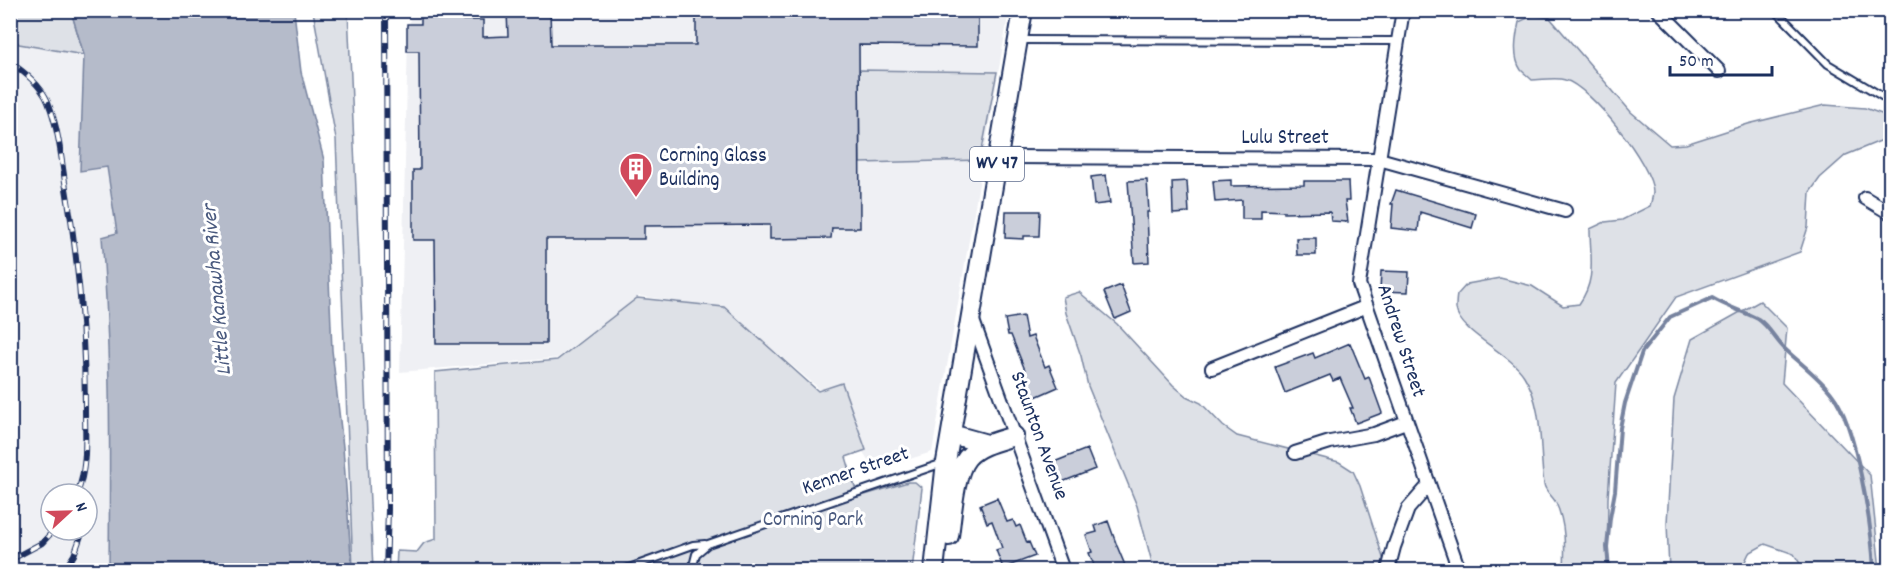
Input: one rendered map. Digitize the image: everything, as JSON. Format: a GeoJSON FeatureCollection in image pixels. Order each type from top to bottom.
{"type":"FeatureCollection","features":[{"type":"Feature","properties":{"kind":"main road","name":"Staunton Avenue"},"geometry":{"type":"LineString","coordinates":[[934,570],[946,462],[1023,10]]}},
{"type":"Feature","properties":{"kind":"main road"},"geometry":{"type":"LineString","coordinates":[[951,434],[987,444]]}},
{"type":"Feature","properties":{"kind":"main road"},"geometry":{"type":"LineString","coordinates":[[944,570],[961,469],[968,458],[987,444],[1014,436]]}},
{"type":"Feature","properties":{"kind":"street","name":"Andrew Street"},"geometry":{"type":"LineString","coordinates":[[1403,10],[1359,284],[1365,307],[1459,570]]}},
{"type":"Feature","properties":{"kind":"street"},"geometry":{"type":"LineString","coordinates":[[1658,10],[1719,71]]}},
{"type":"Feature","properties":{"kind":"street","name":"Lulu Street"},"geometry":{"type":"LineString","coordinates":[[998,157],[1379,159],[1565,211]]}},
{"type":"Feature","properties":{"kind":"street"},"geometry":{"type":"LineString","coordinates":[[1865,198],[1890,213]]}},
{"type":"Feature","properties":{"kind":"street"},"geometry":{"type":"LineString","coordinates":[[1212,368],[1365,307]]}},
{"type":"Feature","properties":{"kind":"street","name":"Staunton Avenue"},"geometry":{"type":"LineString","coordinates":[[971,317],[1063,570]]}},
{"type":"Feature","properties":{"kind":"street"},"geometry":{"type":"LineString","coordinates":[[1295,453],[1330,442],[1374,434],[1406,422]]}},
{"type":"Feature","properties":{"kind":"street"},"geometry":{"type":"LineString","coordinates":[[1388,570],[1408,509],[1428,485]]}},
{"type":"Feature","properties":{"kind":"lane"},"geometry":{"type":"LineString","coordinates":[[1775,10],[1828,64],[1890,101]]}},
{"type":"Feature","properties":{"kind":"lane"},"geometry":{"type":"LineString","coordinates":[[1018,40],[1398,41]]}},
{"type":"Feature","properties":{"kind":"lane","name":"Kenner Street"},"geometry":{"type":"LineString","coordinates":[[626,569],[693,545],[708,544],[946,462]]}},
{"type":"Feature","properties":{"kind":"lane"},"geometry":{"type":"LineString","coordinates":[[692,570],[696,554],[708,544]]}},
{"type":"Feature","properties":{"kind":"shaded area"},"geometry":{"type":"Polygon","coordinates":[[[411,11],[1009,11],[932,452],[875,470],[822,391],[724,308],[639,296],[557,358],[400,372],[408,36],[411,11]]]}},
{"type":"Feature","properties":{"kind":"shaded area"},"geometry":{"type":"Polygon","coordinates":[[[10,43],[84,55],[80,170],[107,167],[117,233],[102,237],[107,301],[110,460],[109,570],[11,570],[10,43]]]}},
{"type":"Feature","properties":{"kind":"green space"},"geometry":{"type":"Polygon","coordinates":[[[11,11],[71,11],[84,55],[19,44],[11,35],[11,11]]]}},
{"type":"Feature","properties":{"kind":"green space"},"geometry":{"type":"Polygon","coordinates":[[[313,11],[348,11],[373,570],[353,570],[336,139],[313,11]]]}},
{"type":"Feature","properties":{"kind":"green space"},"geometry":{"type":"Polygon","coordinates":[[[1534,15],[1550,18],[1631,112],[1670,145],[1686,144],[1748,124],[1825,105],[1865,108],[1890,117],[1890,137],[1846,155],[1820,178],[1810,192],[1808,227],[1800,252],[1676,297],[1616,383],[1608,498],[1607,570],[1564,570],[1563,528],[1556,503],[1544,484],[1540,428],[1530,388],[1517,367],[1466,326],[1459,318],[1456,309],[1457,295],[1467,284],[1500,278],[1532,286],[1563,306],[1579,304],[1585,295],[1590,277],[1590,229],[1605,222],[1622,220],[1650,206],[1653,192],[1643,164],[1604,111],[1576,85],[1561,79],[1532,80],[1521,70],[1516,59],[1519,22],[1534,15]]]}},
{"type":"Feature","properties":{"kind":"green space"},"geometry":{"type":"Polygon","coordinates":[[[859,70],[997,72],[980,160],[860,163],[859,70]]]}},
{"type":"Feature","properties":{"kind":"green space"},"geometry":{"type":"Polygon","coordinates":[[[1079,292],[1117,324],[1173,385],[1186,396],[1201,403],[1223,426],[1237,436],[1339,462],[1353,471],[1387,570],[1154,570],[1137,506],[1088,386],[1081,356],[1066,313],[1063,297],[1079,292]]]}},
{"type":"Feature","properties":{"kind":"green space","name":"Corning Park"},"geometry":{"type":"Polygon","coordinates":[[[637,298],[724,307],[818,391],[842,383],[866,450],[846,457],[858,497],[908,482],[915,482],[922,488],[912,570],[396,570],[397,551],[417,552],[424,543],[436,539],[435,372],[557,360],[637,298]]]}},
{"type":"Feature","properties":{"kind":"green space"},"geometry":{"type":"Polygon","coordinates":[[[1760,301],[1787,328],[1782,383],[1870,475],[1880,570],[1804,570],[1794,554],[1765,544],[1749,553],[1741,570],[1669,570],[1667,523],[1674,399],[1692,339],[1760,301]]]}},
{"type":"Feature","properties":{"kind":"water","name":"Little Kanawha River"},"geometry":{"type":"Polygon","coordinates":[[[71,11],[294,11],[301,72],[324,160],[332,350],[343,447],[352,570],[109,570],[110,445],[102,237],[117,233],[107,167],[80,171],[84,55],[71,11]]]}},
{"type":"Feature","properties":{"kind":"building","name":"Corning Glass Building"},"geometry":{"type":"Polygon","coordinates":[[[421,10],[463,10],[463,20],[483,20],[483,37],[508,36],[507,12],[550,10],[551,45],[696,45],[696,10],[978,10],[978,46],[859,45],[860,228],[832,228],[831,238],[770,239],[770,225],[644,226],[644,239],[546,239],[546,344],[436,344],[435,240],[413,240],[413,170],[420,170],[419,51],[407,51],[407,24],[421,24],[421,10]]]}},
{"type":"Feature","properties":{"kind":"building"},"geometry":{"type":"Polygon","coordinates":[[[1106,175],[1110,203],[1094,205],[1091,177],[1106,175]]]}},
{"type":"Feature","properties":{"kind":"building"},"geometry":{"type":"Polygon","coordinates":[[[1147,180],[1149,262],[1134,263],[1128,181],[1147,180]]]}},
{"type":"Feature","properties":{"kind":"building"},"geometry":{"type":"Polygon","coordinates":[[[1231,180],[1231,186],[1304,185],[1304,181],[1348,181],[1349,201],[1345,201],[1348,222],[1331,221],[1330,212],[1284,213],[1284,211],[1261,210],[1261,219],[1242,219],[1242,200],[1215,202],[1213,181],[1231,180]]]}},
{"type":"Feature","properties":{"kind":"building"},"geometry":{"type":"Polygon","coordinates":[[[1187,181],[1189,213],[1173,214],[1172,182],[1187,181]]]}},
{"type":"Feature","properties":{"kind":"building"},"geometry":{"type":"Polygon","coordinates":[[[1396,190],[1476,214],[1472,228],[1420,212],[1418,231],[1391,228],[1393,204],[1391,204],[1396,190]]]}},
{"type":"Feature","properties":{"kind":"building"},"geometry":{"type":"Polygon","coordinates":[[[1006,211],[1040,211],[1039,236],[1024,236],[1024,239],[1005,238],[1006,211]]]}},
{"type":"Feature","properties":{"kind":"building"},"geometry":{"type":"Polygon","coordinates":[[[1296,238],[1316,238],[1316,255],[1297,255],[1296,238]]]}},
{"type":"Feature","properties":{"kind":"building"},"geometry":{"type":"Polygon","coordinates":[[[1381,271],[1409,272],[1408,292],[1380,291],[1381,271]]]}},
{"type":"Feature","properties":{"kind":"building"},"geometry":{"type":"Polygon","coordinates":[[[1121,285],[1131,312],[1115,319],[1104,292],[1121,285]]]}},
{"type":"Feature","properties":{"kind":"building"},"geometry":{"type":"Polygon","coordinates":[[[1023,316],[1027,338],[1033,336],[1045,367],[1049,365],[1058,387],[1031,399],[1024,382],[1029,380],[1011,335],[1008,335],[1005,319],[1023,316]]]}},
{"type":"Feature","properties":{"kind":"building"},"geometry":{"type":"Polygon","coordinates":[[[1350,343],[1365,379],[1369,377],[1382,413],[1356,423],[1350,408],[1353,408],[1340,378],[1333,381],[1330,375],[1285,393],[1275,367],[1313,353],[1315,358],[1350,343]]]}},
{"type":"Feature","properties":{"kind":"building"},"geometry":{"type":"Polygon","coordinates":[[[1087,449],[1095,469],[1062,482],[1054,462],[1087,449]]]}},
{"type":"Feature","properties":{"kind":"building"},"geometry":{"type":"Polygon","coordinates":[[[997,498],[1007,522],[1013,520],[1016,527],[1020,525],[1035,556],[1003,568],[996,550],[1002,548],[992,521],[987,523],[980,505],[997,498]]]}},
{"type":"Feature","properties":{"kind":"building"},"geometry":{"type":"Polygon","coordinates":[[[1108,521],[1127,570],[1096,570],[1089,553],[1092,552],[1086,535],[1097,532],[1095,526],[1108,521]]]}},
{"type":"Feature","properties":{"kind":"waterway"},"geometry":{"type":"LineString","coordinates":[[1609,570],[1607,547],[1615,491],[1620,428],[1625,403],[1642,352],[1670,317],[1712,298],[1762,322],[1782,346],[1827,388],[1841,409],[1849,429],[1862,478],[1874,570]]}},
{"type":"Feature","properties":{"kind":"railway"},"geometry":{"type":"LineString","coordinates":[[386,10],[388,510],[386,570]]}},
{"type":"Feature","properties":{"kind":"railway"},"geometry":{"type":"LineString","coordinates":[[10,62],[32,79],[45,96],[54,121],[60,151],[77,266],[84,351],[85,451],[81,482]]}},
{"type":"Feature","properties":{"kind":"railway"},"geometry":{"type":"LineString","coordinates":[[10,560],[43,542]]}},
{"type":"Feature","properties":{"kind":"railway"},"geometry":{"type":"LineString","coordinates":[[64,570],[74,555],[79,542]]}},
{"type":"Feature","properties":{"kind":"place","name":"Corning Glass Building"},"geometry":{"type":"Point","coordinates":[636,198]}}]}
